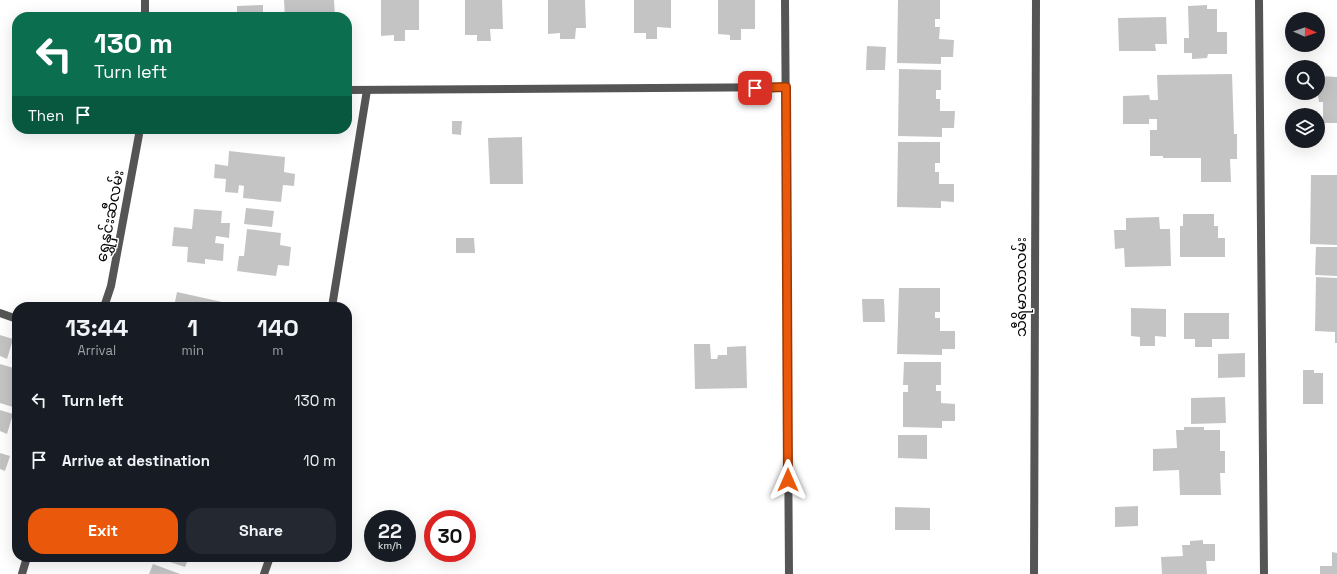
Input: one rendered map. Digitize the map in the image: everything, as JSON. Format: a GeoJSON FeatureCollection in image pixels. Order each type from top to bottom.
{"type":"FeatureCollection","features":[{"type":"Feature","properties":{"kind":"street"},"geometry":{"type":"LineString","coordinates":[[144,12],[145,0]]}},
{"type":"Feature","properties":{"kind":"street"},"geometry":{"type":"LineString","coordinates":[[785,0],[789,574]]}},
{"type":"Feature","properties":{"kind":"street","name":"သီရိမာလာလမ်း"},"geometry":{"type":"LineString","coordinates":[[1034,574],[1036,0]]}},
{"type":"Feature","properties":{"kind":"street"},"geometry":{"type":"LineString","coordinates":[[1259,0],[1264,574]]}},
{"type":"Feature","properties":{"kind":"street"},"geometry":{"type":"LineString","coordinates":[[352,90],[786,87]]}},
{"type":"Feature","properties":{"kind":"street"},"geometry":{"type":"LineString","coordinates":[[333,302],[367,90]]}},
{"type":"Feature","properties":{"kind":"street","name":"ရွှေနှင်းဆီလမ်း"},"geometry":{"type":"LineString","coordinates":[[106,302],[111,286],[139,134]]}},
{"type":"Feature","properties":{"kind":"street"},"geometry":{"type":"LineString","coordinates":[[0,313],[12,317]]}},
{"type":"Feature","properties":{"kind":"street"},"geometry":{"type":"LineString","coordinates":[[22,574],[26,562]]}},
{"type":"Feature","properties":{"kind":"street"},"geometry":{"type":"LineString","coordinates":[[264,574],[268,562]]}},
{"type":"Feature","properties":{"kind":"building"},"geometry":{"type":"Polygon","coordinates":[[[284,0],[334,0],[335,12],[285,12],[284,0]]]}},
{"type":"Feature","properties":{"kind":"building"},"geometry":{"type":"Polygon","coordinates":[[[381,0],[419,0],[419,30],[405,30],[405,41],[394,41],[394,35],[381,36],[381,0]]]}},
{"type":"Feature","properties":{"kind":"building"},"geometry":{"type":"Polygon","coordinates":[[[465,0],[502,0],[503,29],[490,29],[491,41],[477,41],[477,35],[465,35],[465,0]]]}},
{"type":"Feature","properties":{"kind":"building"},"geometry":{"type":"Polygon","coordinates":[[[548,0],[585,0],[586,28],[576,28],[575,39],[560,39],[560,33],[548,34],[548,0]]]}},
{"type":"Feature","properties":{"kind":"building"},"geometry":{"type":"Polygon","coordinates":[[[634,0],[671,0],[671,28],[657,27],[657,39],[646,39],[646,33],[634,33],[634,0]]]}},
{"type":"Feature","properties":{"kind":"building"},"geometry":{"type":"Polygon","coordinates":[[[718,0],[755,0],[755,29],[741,29],[741,40],[730,40],[730,35],[718,34],[718,0]]]}},
{"type":"Feature","properties":{"kind":"building"},"geometry":{"type":"Polygon","coordinates":[[[898,0],[940,0],[940,19],[935,19],[935,27],[940,27],[939,39],[954,40],[953,57],[941,57],[941,64],[897,63],[898,0]]]}},
{"type":"Feature","properties":{"kind":"building"},"geometry":{"type":"Polygon","coordinates":[[[263,5],[263,12],[237,12],[237,6],[263,5]]]}},
{"type":"Feature","properties":{"kind":"building"},"geometry":{"type":"Polygon","coordinates":[[[1207,5],[1207,9],[1217,9],[1217,32],[1227,32],[1227,54],[1208,54],[1207,58],[1192,59],[1192,53],[1184,53],[1184,38],[1189,38],[1188,6],[1207,5]]]}},
{"type":"Feature","properties":{"kind":"building"},"geometry":{"type":"Polygon","coordinates":[[[1166,17],[1167,44],[1155,44],[1156,51],[1119,51],[1118,18],[1166,17]]]}},
{"type":"Feature","properties":{"kind":"building"},"geometry":{"type":"Polygon","coordinates":[[[867,46],[886,47],[885,70],[866,70],[867,46]]]}},
{"type":"Feature","properties":{"kind":"building"},"geometry":{"type":"Polygon","coordinates":[[[899,69],[941,70],[941,90],[936,90],[936,99],[940,99],[940,111],[955,111],[954,128],[942,128],[942,137],[898,136],[899,69]]]}},
{"type":"Feature","properties":{"kind":"building"},"geometry":{"type":"Polygon","coordinates":[[[1232,74],[1234,134],[1237,134],[1237,159],[1230,159],[1231,182],[1201,182],[1201,158],[1163,158],[1163,156],[1150,156],[1150,130],[1157,130],[1157,119],[1149,119],[1149,124],[1123,124],[1123,96],[1149,95],[1150,100],[1158,100],[1157,75],[1232,74]]]}},
{"type":"Feature","properties":{"kind":"building"},"geometry":{"type":"Polygon","coordinates":[[[1325,76],[1337,77],[1337,123],[1325,123],[1325,108],[1323,108],[1323,102],[1319,102],[1319,100],[1325,100],[1325,76]]]}},
{"type":"Feature","properties":{"kind":"building"},"geometry":{"type":"Polygon","coordinates":[[[452,121],[462,121],[461,135],[452,134],[452,121]]]}},
{"type":"Feature","properties":{"kind":"building"},"geometry":{"type":"Polygon","coordinates":[[[522,137],[523,184],[490,184],[488,138],[522,137]]]}},
{"type":"Feature","properties":{"kind":"building"},"geometry":{"type":"Polygon","coordinates":[[[898,142],[940,142],[940,163],[935,163],[935,172],[939,172],[939,184],[954,184],[954,202],[941,201],[941,208],[897,207],[898,142]]]}},
{"type":"Feature","properties":{"kind":"building"},"geometry":{"type":"Polygon","coordinates":[[[229,151],[285,157],[284,172],[295,174],[294,186],[283,185],[281,202],[243,198],[244,186],[239,185],[238,193],[225,192],[226,179],[214,178],[215,164],[228,166],[229,151]]]}},
{"type":"Feature","properties":{"kind":"building"},"geometry":{"type":"Polygon","coordinates":[[[1311,175],[1337,175],[1337,245],[1310,244],[1311,175]]]}},
{"type":"Feature","properties":{"kind":"building"},"geometry":{"type":"Polygon","coordinates":[[[246,208],[274,211],[272,227],[244,224],[246,208]]]}},
{"type":"Feature","properties":{"kind":"building"},"geometry":{"type":"Polygon","coordinates":[[[194,209],[222,211],[221,223],[230,223],[229,238],[216,236],[215,243],[224,244],[223,261],[205,259],[205,264],[187,262],[188,247],[172,246],[174,227],[192,229],[194,209]]]}},
{"type":"Feature","properties":{"kind":"building"},"geometry":{"type":"Polygon","coordinates":[[[1183,214],[1214,214],[1214,226],[1218,226],[1218,238],[1225,238],[1225,257],[1180,257],[1180,226],[1183,226],[1183,214]]]}},
{"type":"Feature","properties":{"kind":"building"},"geometry":{"type":"Polygon","coordinates":[[[1159,217],[1160,229],[1170,229],[1171,266],[1125,267],[1124,248],[1115,249],[1114,230],[1126,230],[1126,218],[1159,217]]]}},
{"type":"Feature","properties":{"kind":"building"},"geometry":{"type":"Polygon","coordinates":[[[247,229],[281,233],[280,245],[291,247],[289,266],[278,265],[276,276],[237,271],[239,256],[244,256],[247,229]]]}},
{"type":"Feature","properties":{"kind":"building"},"geometry":{"type":"Polygon","coordinates":[[[456,238],[474,238],[475,253],[456,253],[456,238]]]}},
{"type":"Feature","properties":{"kind":"building"},"geometry":{"type":"Polygon","coordinates":[[[1316,247],[1337,247],[1337,276],[1315,275],[1316,247]]]}},
{"type":"Feature","properties":{"kind":"building"},"geometry":{"type":"Polygon","coordinates":[[[1316,277],[1337,278],[1337,343],[1335,343],[1335,332],[1315,331],[1316,277]]]}},
{"type":"Feature","properties":{"kind":"building"},"geometry":{"type":"Polygon","coordinates":[[[899,288],[940,288],[940,312],[935,312],[935,318],[940,318],[940,331],[955,331],[955,349],[942,349],[942,355],[897,354],[899,288]]]}},
{"type":"Feature","properties":{"kind":"building"},"geometry":{"type":"Polygon","coordinates":[[[177,292],[222,302],[175,302],[177,292]]]}},
{"type":"Feature","properties":{"kind":"building"},"geometry":{"type":"Polygon","coordinates":[[[862,299],[884,299],[885,322],[863,322],[862,299]]]}},
{"type":"Feature","properties":{"kind":"building"},"geometry":{"type":"Polygon","coordinates":[[[1131,308],[1166,309],[1166,337],[1155,336],[1155,346],[1140,346],[1140,337],[1131,336],[1131,308]]]}},
{"type":"Feature","properties":{"kind":"building"},"geometry":{"type":"Polygon","coordinates":[[[1184,313],[1229,313],[1229,339],[1212,339],[1212,347],[1195,347],[1195,339],[1184,339],[1184,313]]]}},
{"type":"Feature","properties":{"kind":"building"},"geometry":{"type":"Polygon","coordinates":[[[0,335],[12,339],[7,359],[0,356],[0,335]]]}},
{"type":"Feature","properties":{"kind":"building"},"geometry":{"type":"Polygon","coordinates":[[[694,344],[710,344],[711,359],[717,359],[718,355],[727,355],[727,347],[746,346],[747,388],[695,389],[694,344]]]}},
{"type":"Feature","properties":{"kind":"building"},"geometry":{"type":"Polygon","coordinates":[[[1245,353],[1245,377],[1218,378],[1218,354],[1245,353]]]}},
{"type":"Feature","properties":{"kind":"building"},"geometry":{"type":"Polygon","coordinates":[[[904,362],[941,362],[941,385],[936,385],[936,391],[941,391],[941,403],[955,404],[955,421],[942,421],[942,428],[903,427],[903,392],[908,392],[908,385],[903,385],[904,362]]]}},
{"type":"Feature","properties":{"kind":"building"},"geometry":{"type":"Polygon","coordinates":[[[0,364],[12,368],[12,407],[0,403],[0,364]]]}},
{"type":"Feature","properties":{"kind":"building"},"geometry":{"type":"Polygon","coordinates":[[[1303,370],[1314,370],[1314,373],[1323,373],[1323,404],[1303,404],[1303,370]]]}},
{"type":"Feature","properties":{"kind":"building"},"geometry":{"type":"Polygon","coordinates":[[[1225,397],[1226,423],[1191,424],[1191,398],[1225,397]]]}},
{"type":"Feature","properties":{"kind":"building"},"geometry":{"type":"Polygon","coordinates":[[[0,410],[12,414],[7,434],[0,431],[0,410]]]}},
{"type":"Feature","properties":{"kind":"building"},"geometry":{"type":"Polygon","coordinates":[[[1184,427],[1204,427],[1204,430],[1220,430],[1220,451],[1225,451],[1225,473],[1220,473],[1221,495],[1180,495],[1179,470],[1153,471],[1153,449],[1177,448],[1176,430],[1184,430],[1184,427]]]}},
{"type":"Feature","properties":{"kind":"building"},"geometry":{"type":"Polygon","coordinates":[[[898,435],[927,435],[927,459],[898,458],[898,435]]]}},
{"type":"Feature","properties":{"kind":"building"},"geometry":{"type":"Polygon","coordinates":[[[0,453],[10,456],[5,471],[0,469],[0,453]]]}},
{"type":"Feature","properties":{"kind":"building"},"geometry":{"type":"Polygon","coordinates":[[[1138,506],[1138,526],[1115,527],[1115,507],[1138,506]]]}},
{"type":"Feature","properties":{"kind":"building"},"geometry":{"type":"Polygon","coordinates":[[[895,507],[930,508],[930,530],[895,530],[895,507]]]}},
{"type":"Feature","properties":{"kind":"building"},"geometry":{"type":"Polygon","coordinates":[[[1203,540],[1203,544],[1215,544],[1215,561],[1206,561],[1207,574],[1162,574],[1161,557],[1183,556],[1182,545],[1190,545],[1190,541],[1203,540]]]}},
{"type":"Feature","properties":{"kind":"building"},"geometry":{"type":"Polygon","coordinates":[[[1332,552],[1337,553],[1337,574],[1320,574],[1320,566],[1332,566],[1332,552]]]}},
{"type":"Feature","properties":{"kind":"building"},"geometry":{"type":"Polygon","coordinates":[[[170,562],[187,562],[185,567],[170,562]]]}},
{"type":"Feature","properties":{"kind":"building"},"geometry":{"type":"Polygon","coordinates":[[[153,564],[180,574],[149,574],[153,564]]]}},
{"type":"Feature","properties":{"kind":"route"},"geometry":{"type":"LineString","coordinates":[[755,88],[786,87],[788,480]]}}]}
